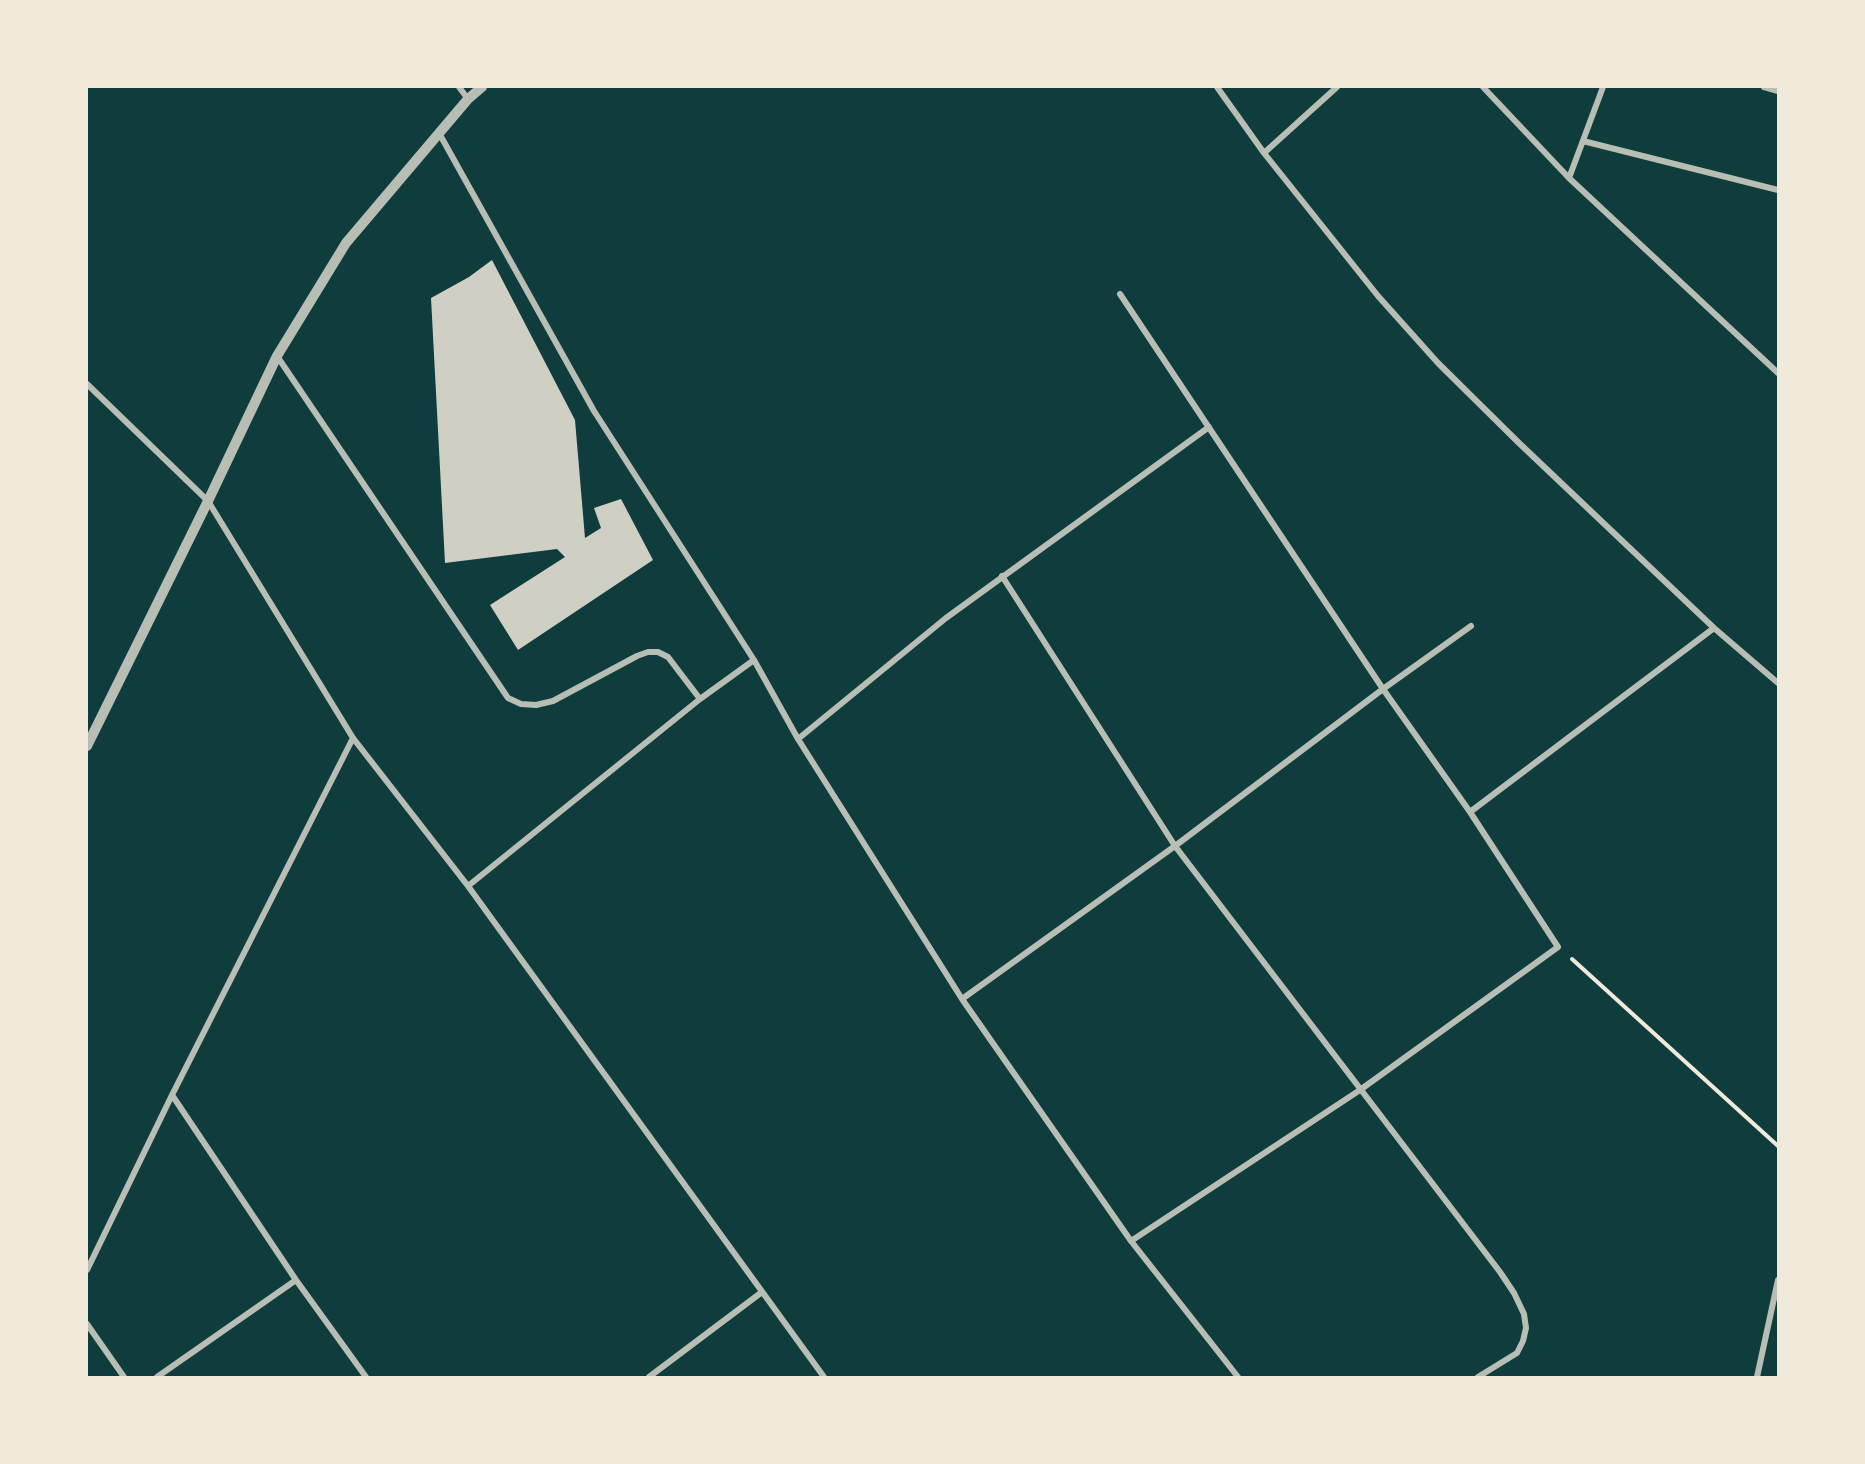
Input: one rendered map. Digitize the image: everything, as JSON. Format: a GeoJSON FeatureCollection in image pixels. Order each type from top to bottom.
{"type":"FeatureCollection","features":[{"type":"Feature","properties":{"kind":"street"},"geometry":{"type":"LineString","coordinates":[[459,87],[468,99]]}},
{"type":"Feature","properties":{"kind":"street"},"geometry":{"type":"LineString","coordinates":[[87,746],[277,356],[346,243],[468,99],[482,87]]}},
{"type":"Feature","properties":{"kind":"street"},"geometry":{"type":"LineString","coordinates":[[1217,87],[1264,153],[1378,296],[1438,363],[1714,628],[1778,683]]}},
{"type":"Feature","properties":{"kind":"street"},"geometry":{"type":"LineString","coordinates":[[1264,153],[1337,87]]}},
{"type":"Feature","properties":{"kind":"street"},"geometry":{"type":"LineString","coordinates":[[1483,87],[1569,178],[1778,373]]}},
{"type":"Feature","properties":{"kind":"street"},"geometry":{"type":"LineString","coordinates":[[1569,178],[1604,87]]}},
{"type":"Feature","properties":{"kind":"street"},"geometry":{"type":"LineString","coordinates":[[1764,87],[1778,91]]}},
{"type":"Feature","properties":{"kind":"street"},"geometry":{"type":"LineString","coordinates":[[439,133],[594,411],[754,660],[798,739],[962,999],[1131,1241],[1238,1377]]}},
{"type":"Feature","properties":{"kind":"street"},"geometry":{"type":"LineString","coordinates":[[1583,141],[1778,190]]}},
{"type":"Feature","properties":{"kind":"street"},"geometry":{"type":"LineString","coordinates":[[1120,294],[1383,689],[1470,812],[1558,947],[1360,1090],[1131,1241]]}},
{"type":"Feature","properties":{"kind":"street"},"geometry":{"type":"LineString","coordinates":[[277,356],[508,698],[521,704],[536,705],[553,701],[637,656],[648,652],[658,652],[668,657],[700,699]]}},
{"type":"Feature","properties":{"kind":"street"},"geometry":{"type":"LineString","coordinates":[[87,384],[208,501],[353,738],[468,886],[824,1377]]}},
{"type":"Feature","properties":{"kind":"street"},"geometry":{"type":"LineString","coordinates":[[798,739],[946,618],[1209,427]]}},
{"type":"Feature","properties":{"kind":"street"},"geometry":{"type":"LineString","coordinates":[[1002,576],[1175,846],[1514,1293],[1524,1314],[1523,1341],[1517,1353],[1478,1377]]}},
{"type":"Feature","properties":{"kind":"street"},"geometry":{"type":"LineString","coordinates":[[962,999],[1175,846],[1383,689],[1471,626]]}},
{"type":"Feature","properties":{"kind":"street"},"geometry":{"type":"LineString","coordinates":[[1470,812],[1714,628]]}},
{"type":"Feature","properties":{"kind":"street"},"geometry":{"type":"LineString","coordinates":[[468,886],[700,699],[754,660]]}},
{"type":"Feature","properties":{"kind":"street"},"geometry":{"type":"LineString","coordinates":[[87,1270],[172,1095],[353,738]]}},
{"type":"Feature","properties":{"kind":"street"},"geometry":{"type":"LineString","coordinates":[[172,1095],[296,1280],[366,1377]]}},
{"type":"Feature","properties":{"kind":"street"},"geometry":{"type":"LineString","coordinates":[[157,1377],[296,1280]]}},
{"type":"Feature","properties":{"kind":"street"},"geometry":{"type":"LineString","coordinates":[[1757,1377],[1778,1280]]}},
{"type":"Feature","properties":{"kind":"street"},"geometry":{"type":"LineString","coordinates":[[649,1377],[762,1292]]}},
{"type":"Feature","properties":{"kind":"street"},"geometry":{"type":"LineString","coordinates":[[87,1324],[124,1377]]}},
{"type":"Feature","properties":{"kind":"path"},"geometry":{"type":"LineString","coordinates":[[1558,947],[1778,1146]]}},
{"type":"Feature","properties":{"kind":"building"},"geometry":{"type":"Polygon","coordinates":[[[492,260],[575,420],[585,538],[601,528],[594,508],[621,499],[653,560],[518,650],[490,605],[565,557],[557,549],[445,563],[431,298],[469,277],[492,260]]]}}]}
